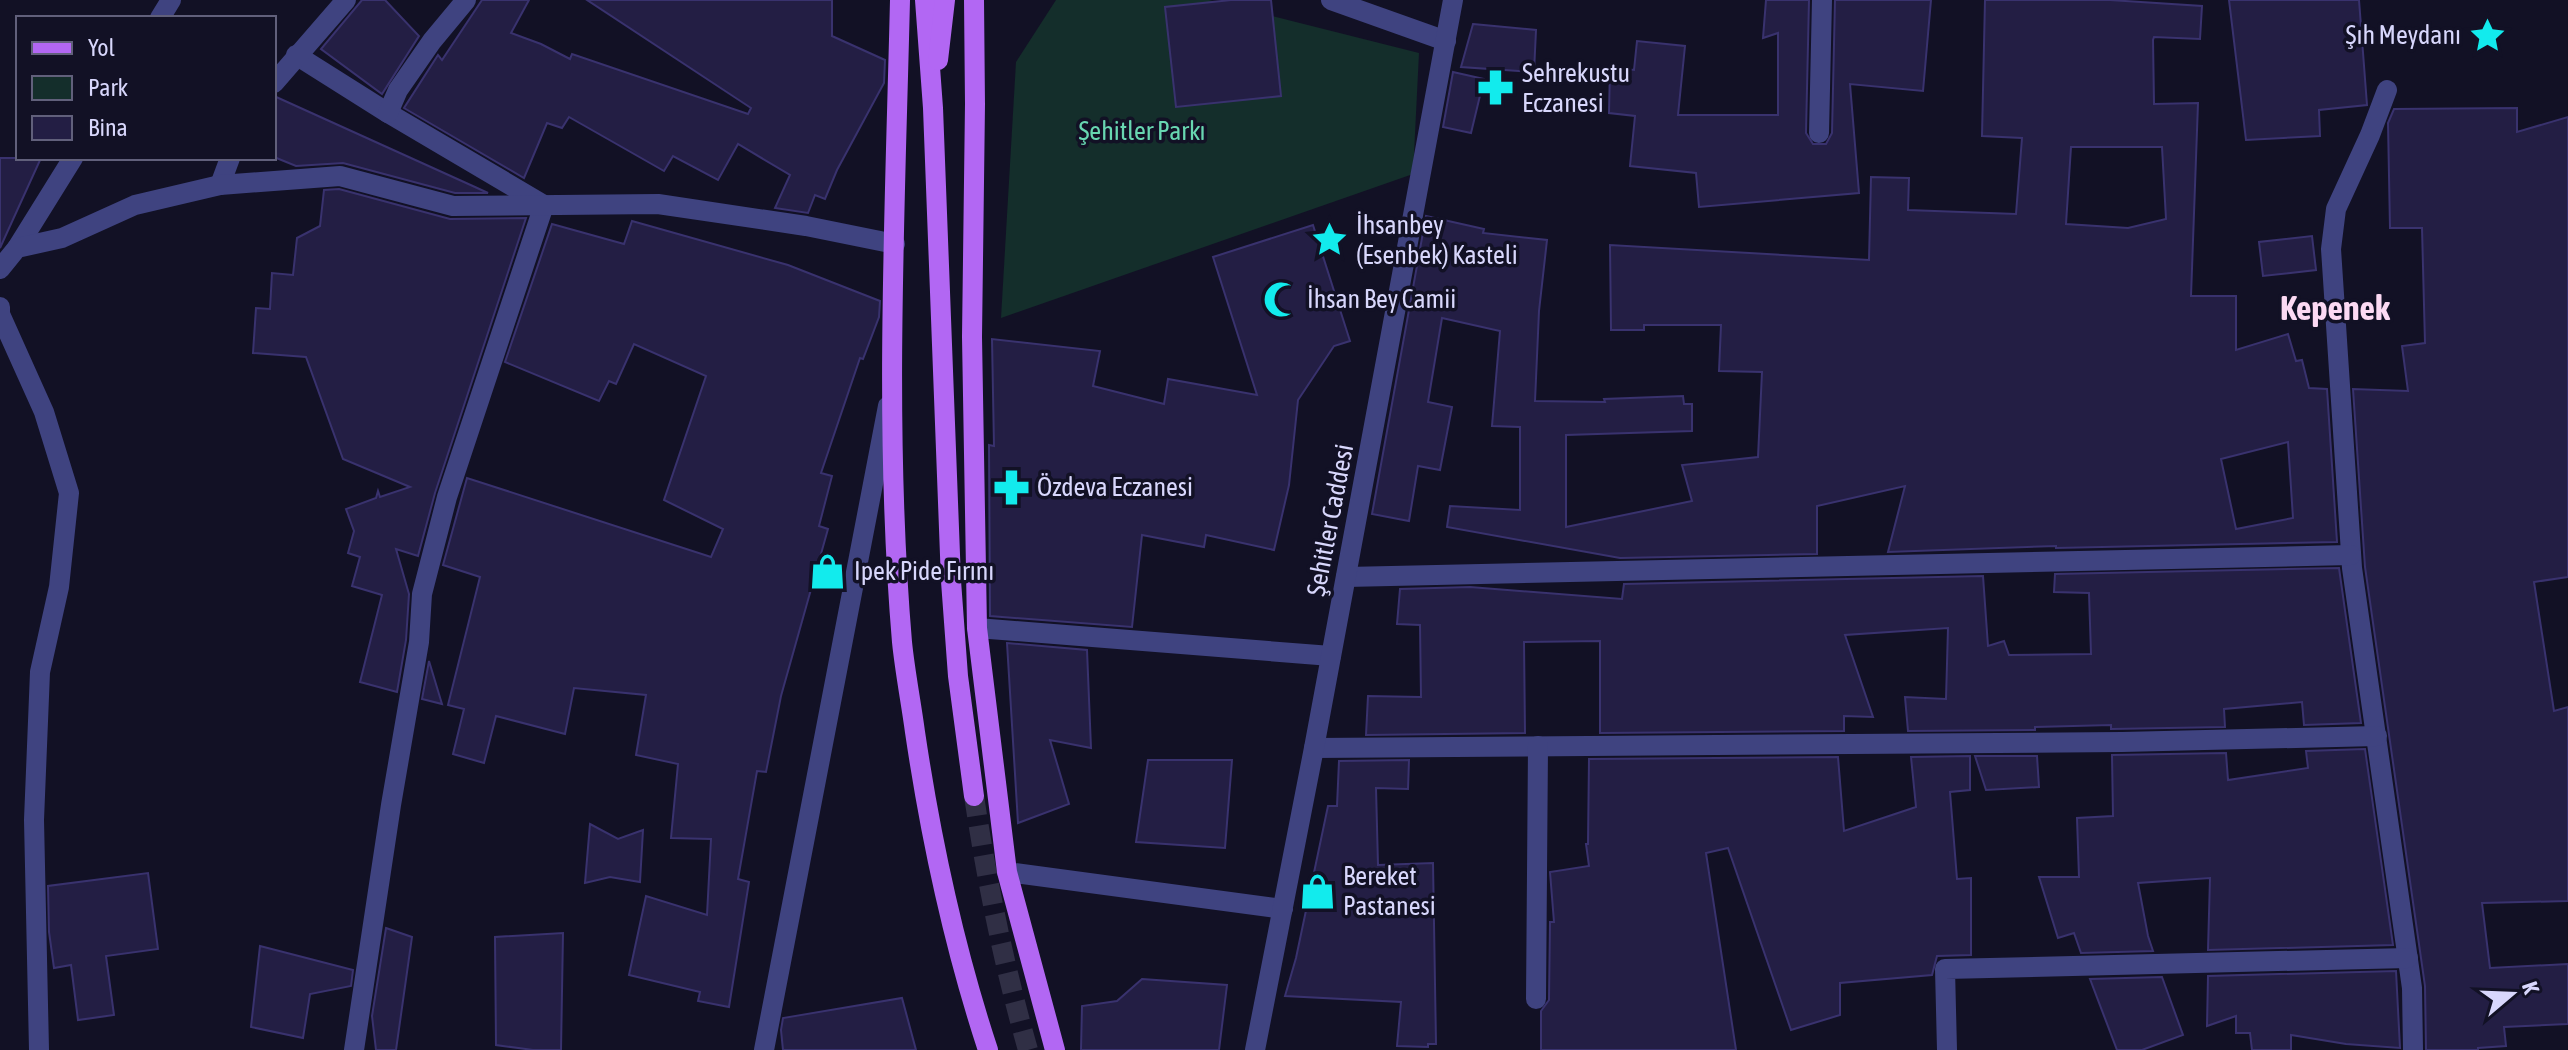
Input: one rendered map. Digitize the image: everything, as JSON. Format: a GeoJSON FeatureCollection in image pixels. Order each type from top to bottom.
{"type":"FeatureCollection","features":[{"type":"Feature","properties":{"kind":"main road"},"geometry":{"type":"LineString","coordinates":[[900,0],[893,374],[896,539],[903,644],[925,796],[964,977],[988,1050]]}},
{"type":"Feature","properties":{"kind":"main road"},"geometry":{"type":"LineString","coordinates":[[925,0],[933,108],[951,581],[958,676],[974,796]]}},
{"type":"Feature","properties":{"kind":"main road"},"geometry":{"type":"LineString","coordinates":[[933,108],[945,0]]}},
{"type":"Feature","properties":{"kind":"main road"},"geometry":{"type":"LineString","coordinates":[[974,0],[972,337],[977,628],[1007,872],[1055,1050]]}},
{"type":"Feature","properties":{"kind":"street"},"geometry":{"type":"LineString","coordinates":[[276,80],[346,0]]}},
{"type":"Feature","properties":{"kind":"street"},"geometry":{"type":"LineString","coordinates":[[388,113],[398,90],[432,41],[466,0]]}},
{"type":"Feature","properties":{"kind":"street"},"geometry":{"type":"LineString","coordinates":[[1331,0],[1446,41]]}},
{"type":"Feature","properties":{"kind":"street","name":"Şehitler Caddesi"},"geometry":{"type":"LineString","coordinates":[[1255,1050],[1453,0]]}},
{"type":"Feature","properties":{"kind":"street"},"geometry":{"type":"LineString","coordinates":[[1819,133],[1822,0]]}},
{"type":"Feature","properties":{"kind":"street"},"geometry":{"type":"LineString","coordinates":[[296,55],[544,205]]}},
{"type":"Feature","properties":{"kind":"street"},"geometry":{"type":"LineString","coordinates":[[2387,90],[2336,209],[2331,249],[2351,555],[2412,988],[2413,1050]]}},
{"type":"Feature","properties":{"kind":"street"},"geometry":{"type":"LineString","coordinates":[[0,269],[17,248],[72,160]]}},
{"type":"Feature","properties":{"kind":"street"},"geometry":{"type":"LineString","coordinates":[[220,185],[229,160]]}},
{"type":"Feature","properties":{"kind":"street"},"geometry":{"type":"LineString","coordinates":[[17,248],[62,238],[135,205],[220,185],[340,176],[453,206],[658,204],[806,226],[895,244]]}},
{"type":"Feature","properties":{"kind":"street"},"geometry":{"type":"LineString","coordinates":[[354,1050],[419,642],[422,594],[447,497],[544,205]]}},
{"type":"Feature","properties":{"kind":"street"},"geometry":{"type":"LineString","coordinates":[[0,307],[0,314],[44,412],[69,493],[59,587],[40,672],[34,820],[39,1050]]}},
{"type":"Feature","properties":{"kind":"street"},"geometry":{"type":"LineString","coordinates":[[764,1050],[893,374]]}},
{"type":"Feature","properties":{"kind":"street"},"geometry":{"type":"LineString","coordinates":[[1346,577],[2351,555]]}},
{"type":"Feature","properties":{"kind":"street"},"geometry":{"type":"LineString","coordinates":[[977,628],[1331,656]]}},
{"type":"Feature","properties":{"kind":"street"},"geometry":{"type":"LineString","coordinates":[[1314,748],[2106,742],[2377,736]]}},
{"type":"Feature","properties":{"kind":"street"},"geometry":{"type":"LineString","coordinates":[[1536,999],[1538,746]]}},
{"type":"Feature","properties":{"kind":"street"},"geometry":{"type":"LineString","coordinates":[[1007,872],[1283,909]]}},
{"type":"Feature","properties":{"kind":"street"},"geometry":{"type":"LineString","coordinates":[[1947,1050],[1945,969],[2408,958]]}},
{"type":"Feature","properties":{"kind":"green space","name":"Şehitler Parkı"},"geometry":{"type":"Polygon","coordinates":[[[1056,0],[1209,0],[1419,53],[1413,174],[1001,318],[1016,62],[1056,0]]]}},
{"type":"Feature","properties":{"kind":"building"},"geometry":{"type":"Polygon","coordinates":[[[362,0],[385,0],[419,36],[382,94],[321,49],[362,0]]]}},
{"type":"Feature","properties":{"kind":"building"},"geometry":{"type":"Polygon","coordinates":[[[482,0],[529,0],[511,33],[570,59],[572,54],[748,114],[751,108],[587,0],[832,0],[832,36],[885,60],[884,83],[837,170],[825,199],[815,195],[808,213],[775,208],[790,175],[738,144],[718,180],[673,156],[664,171],[569,117],[562,128],[547,123],[524,178],[404,108],[438,55],[442,60],[482,0]]]}},
{"type":"Feature","properties":{"kind":"building"},"geometry":{"type":"Polygon","coordinates":[[[1231,0],[1271,0],[1281,96],[1176,107],[1165,7],[1231,0]]]}},
{"type":"Feature","properties":{"kind":"building"},"geometry":{"type":"Polygon","coordinates":[[[1766,0],[1809,0],[1806,133],[1813,144],[1826,144],[1832,133],[1835,0],[1931,0],[1923,91],[1850,84],[1859,193],[1699,207],[1696,173],[1630,166],[1635,116],[1609,113],[1610,67],[1634,70],[1637,41],[1685,46],[1678,115],[1778,115],[1778,33],[1763,38],[1766,0]]]}},
{"type":"Feature","properties":{"kind":"building"},"geometry":{"type":"Polygon","coordinates":[[[1985,0],[2110,0],[2202,6],[2200,39],[2154,37],[2153,40],[2154,104],[2198,103],[2191,296],[2236,296],[2236,350],[2288,334],[2296,361],[2302,360],[2309,388],[2327,389],[2337,542],[1888,552],[1905,486],[1817,506],[1817,554],[1620,558],[1447,527],[1450,506],[1520,510],[1520,427],[1492,426],[1500,331],[1442,318],[1428,402],[1452,407],[1440,470],[1418,466],[1409,521],[1372,514],[1426,216],[1484,229],[1483,233],[1547,240],[1539,311],[1535,401],[1605,402],[1604,399],[1683,396],[1684,404],[1692,404],[1692,431],[1566,435],[1566,527],[1692,501],[1682,465],[1758,457],[1762,372],[1719,371],[1721,325],[1644,325],[1644,330],[1611,330],[1610,245],[1869,260],[1871,177],[1909,178],[1908,210],[2016,214],[2022,138],[1982,136],[1985,0]],[[2071,147],[2066,224],[2128,228],[2166,219],[2162,147],[2071,147]],[[2288,442],[2221,459],[2236,529],[2293,518],[2288,442]]]}},
{"type":"Feature","properties":{"kind":"building"},"geometry":{"type":"Polygon","coordinates":[[[2229,0],[2359,0],[2367,105],[2319,110],[2320,136],[2246,140],[2229,0]]]}},
{"type":"Feature","properties":{"kind":"building"},"geometry":{"type":"Polygon","coordinates":[[[1473,24],[1536,30],[1534,72],[1461,67],[1473,24]]]}},
{"type":"Feature","properties":{"kind":"building"},"geometry":{"type":"Polygon","coordinates":[[[1453,72],[1484,79],[1471,133],[1443,127],[1453,72]]]}},
{"type":"Feature","properties":{"kind":"building"},"geometry":{"type":"Polygon","coordinates":[[[276,97],[488,193],[455,193],[343,163],[296,166],[276,158],[276,97]]]}},
{"type":"Feature","properties":{"kind":"building"},"geometry":{"type":"Polygon","coordinates":[[[2517,108],[2517,132],[2568,117],[2568,577],[2534,582],[2554,711],[2568,707],[2568,901],[2482,903],[2490,968],[2568,964],[2568,1024],[2504,1027],[2506,1046],[2478,1050],[2426,1050],[2425,986],[2365,567],[2353,389],[2408,391],[2402,346],[2425,343],[2422,228],[2390,228],[2388,123],[2394,109],[2517,108]]]}},
{"type":"Feature","properties":{"kind":"building"},"geometry":{"type":"Polygon","coordinates":[[[0,158],[40,160],[0,248],[0,158]]]}},
{"type":"Feature","properties":{"kind":"building"},"geometry":{"type":"Polygon","coordinates":[[[339,189],[450,219],[526,218],[435,493],[418,556],[396,549],[409,594],[406,640],[397,692],[360,682],[382,595],[352,586],[360,557],[348,553],[354,531],[346,509],[376,498],[378,491],[380,497],[410,487],[343,459],[306,357],[253,353],[256,308],[270,309],[272,273],[293,275],[297,238],[320,226],[324,190],[339,189]]]}},
{"type":"Feature","properties":{"kind":"building"},"geometry":{"type":"Polygon","coordinates":[[[632,221],[788,265],[880,301],[879,317],[863,359],[860,358],[821,473],[832,476],[819,526],[828,529],[781,696],[766,772],[757,771],[738,879],[749,882],[729,1007],[698,1001],[700,992],[629,975],[646,896],[707,915],[711,839],[671,838],[678,764],[636,755],[646,695],[574,688],[565,734],[496,716],[484,763],[453,754],[464,709],[448,705],[480,577],[443,565],[467,478],[711,557],[723,529],[664,500],[706,376],[634,344],[616,384],[609,381],[599,401],[505,362],[552,224],[624,244],[632,221]]]}},
{"type":"Feature","properties":{"kind":"building"},"geometry":{"type":"Polygon","coordinates":[[[1313,225],[1350,341],[1334,346],[1298,400],[1289,485],[1274,550],[1206,535],[1204,547],[1142,535],[1132,627],[990,616],[989,445],[994,446],[992,339],[1100,351],[1093,386],[1164,404],[1168,379],[1257,395],[1213,257],[1313,225]]]}},
{"type":"Feature","properties":{"kind":"building"},"geometry":{"type":"Polygon","coordinates":[[[2312,236],[2316,270],[2263,276],[2259,242],[2312,236]]]}},
{"type":"Feature","properties":{"kind":"building"},"geometry":{"type":"Polygon","coordinates":[[[2339,568],[2361,723],[2304,725],[2302,702],[2224,709],[2225,727],[2111,729],[2111,725],[2035,727],[2035,730],[1908,731],[1905,697],[1946,699],[1948,628],[1845,635],[1873,717],[1844,716],[1844,731],[1600,733],[1600,641],[1524,642],[1525,733],[1366,735],[1368,696],[1421,697],[1420,625],[1397,624],[1400,589],[1470,587],[1622,599],[1624,584],[1983,576],[1988,646],[2004,641],[2009,655],[2091,654],[2089,593],[2054,592],[2055,574],[2339,568]]]}},
{"type":"Feature","properties":{"kind":"building"},"geometry":{"type":"Polygon","coordinates":[[[1007,643],[1087,650],[1091,748],[1050,740],[1069,804],[1018,823],[1007,643]]]}},
{"type":"Feature","properties":{"kind":"building"},"geometry":{"type":"Polygon","coordinates":[[[429,661],[442,704],[422,699],[429,661]]]}},
{"type":"Feature","properties":{"kind":"building"},"geometry":{"type":"Polygon","coordinates":[[[2365,749],[2393,945],[2208,950],[2210,878],[2138,883],[2153,951],[2081,953],[2074,933],[2058,938],[2039,877],[2079,877],[2077,818],[2113,816],[2112,755],[2226,753],[2228,780],[2308,768],[2306,751],[2365,749]]]}},
{"type":"Feature","properties":{"kind":"building"},"geometry":{"type":"Polygon","coordinates":[[[1970,756],[1970,790],[1950,792],[1957,879],[1971,878],[1971,955],[1937,956],[1932,975],[1840,983],[1840,1015],[1791,1030],[1728,848],[1706,853],[1736,1050],[1541,1050],[1541,1011],[1549,1000],[1550,922],[1554,922],[1550,872],[1589,866],[1586,844],[1589,759],[1838,757],[1844,831],[1916,807],[1911,757],[1970,756]]]}},
{"type":"Feature","properties":{"kind":"building"},"geometry":{"type":"Polygon","coordinates":[[[1975,756],[2037,756],[2039,787],[1986,790],[1975,756]]]}},
{"type":"Feature","properties":{"kind":"building"},"geometry":{"type":"Polygon","coordinates":[[[1148,760],[1232,760],[1225,848],[1136,842],[1148,760]]]}},
{"type":"Feature","properties":{"kind":"building"},"geometry":{"type":"Polygon","coordinates":[[[1409,760],[1408,789],[1376,788],[1378,865],[1433,863],[1436,1044],[1428,1044],[1428,1047],[1397,1046],[1401,1002],[1285,996],[1328,806],[1337,806],[1339,761],[1409,760]]]}},
{"type":"Feature","properties":{"kind":"building"},"geometry":{"type":"Polygon","coordinates":[[[590,824],[618,839],[643,830],[640,882],[610,877],[585,883],[590,824]]]}},
{"type":"Feature","properties":{"kind":"building"},"geometry":{"type":"Polygon","coordinates":[[[148,873],[158,949],[106,956],[114,1015],[78,1020],[71,965],[54,968],[48,886],[148,873]]]}},
{"type":"Feature","properties":{"kind":"building"},"geometry":{"type":"Polygon","coordinates":[[[386,928],[412,937],[396,1050],[376,1050],[372,1016],[386,928]]]}},
{"type":"Feature","properties":{"kind":"building"},"geometry":{"type":"Polygon","coordinates":[[[563,933],[561,1050],[496,1045],[495,937],[563,933]]]}},
{"type":"Feature","properties":{"kind":"building"},"geometry":{"type":"Polygon","coordinates":[[[260,946],[353,970],[351,986],[310,994],[303,1038],[251,1027],[260,946]]]}},
{"type":"Feature","properties":{"kind":"building"},"geometry":{"type":"Polygon","coordinates":[[[2396,971],[2400,1048],[2346,1044],[2291,1035],[2291,1050],[2252,1050],[2250,1033],[2236,1033],[2236,1016],[2207,1026],[2208,976],[2396,971]]]}},
{"type":"Feature","properties":{"kind":"building"},"geometry":{"type":"Polygon","coordinates":[[[2162,977],[2183,1035],[2142,1050],[2117,1050],[2090,979],[2162,977]]]}},
{"type":"Feature","properties":{"kind":"building"},"geometry":{"type":"Polygon","coordinates":[[[1142,979],[1227,985],[1219,1050],[1081,1050],[1082,1006],[1117,1001],[1142,979]]]}},
{"type":"Feature","properties":{"kind":"building"},"geometry":{"type":"Polygon","coordinates":[[[902,998],[916,1050],[783,1050],[783,1018],[902,998]]]}},
{"type":"Feature","properties":{"kind":"tunnel"},"geometry":{"type":"LineString","coordinates":[[974,796],[997,924],[1028,1050]]}},
{"type":"Feature","properties":{"kind":"place","name":"Şıh Meydanı"},"geometry":{"type":"Point","coordinates":[2487,35]}},
{"type":"Feature","properties":{"kind":"place","name":"Sehrekustu Eczanesi"},"geometry":{"type":"Point","coordinates":[1496,88]}},
{"type":"Feature","properties":{"kind":"place","name":"İhsanbey (Esenbek) Kasteli"},"geometry":{"type":"Point","coordinates":[1330,240]}},
{"type":"Feature","properties":{"kind":"place","name":"İhsan Bey Camii"},"geometry":{"type":"Point","coordinates":[1281,299]}},
{"type":"Feature","properties":{"kind":"place","name":"Özdeva Eczanesi"},"geometry":{"type":"Point","coordinates":[1011,487]}},
{"type":"Feature","properties":{"kind":"place","name":"Ipek Pide Fırını"},"geometry":{"type":"Point","coordinates":[828,571]}},
{"type":"Feature","properties":{"kind":"place","name":"Bereket Pastanesi"},"geometry":{"type":"Point","coordinates":[1317,891]}},
{"type":"Feature","properties":{"kind":"district","name":"Kepenek"},"geometry":{"type":"Point","coordinates":[2335,307]}}]}
